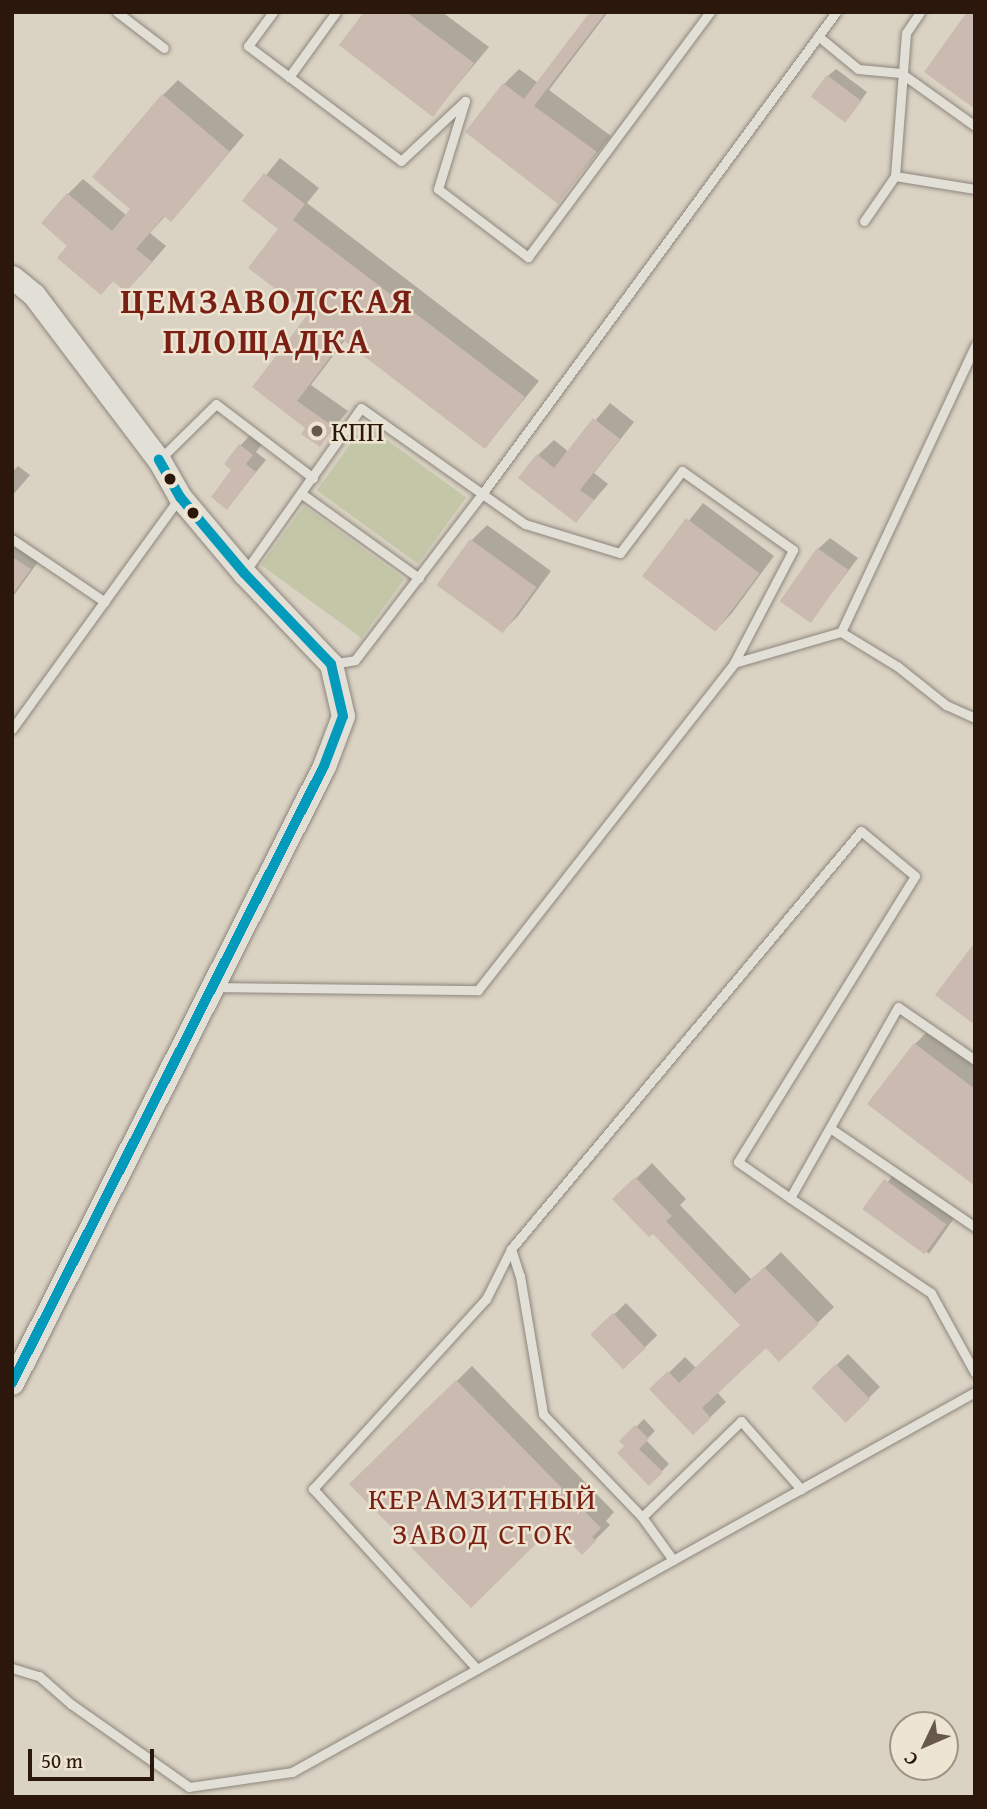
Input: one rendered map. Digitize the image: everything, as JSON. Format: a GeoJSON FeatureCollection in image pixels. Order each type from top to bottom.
{"type":"FeatureCollection","features":[{"type":"Feature","properties":{"kind":"street"},"geometry":{"type":"LineString","coordinates":[[12,276],[34,295],[159,460],[180,496],[244,573],[331,664],[343,716],[324,766],[12,1383]]}},
{"type":"Feature","properties":{"kind":"lane"},"geometry":{"type":"LineString","coordinates":[[117,12],[164,48]]}},
{"type":"Feature","properties":{"kind":"lane"},"geometry":{"type":"LineString","coordinates":[[273,12],[248,46],[401,161],[465,101],[438,189],[528,257],[710,12]]}},
{"type":"Feature","properties":{"kind":"lane"},"geometry":{"type":"LineString","coordinates":[[289,77],[336,12]]}},
{"type":"Feature","properties":{"kind":"lane"},"geometry":{"type":"LineString","coordinates":[[331,664],[355,660],[419,578],[836,12]]}},
{"type":"Feature","properties":{"kind":"lane"},"geometry":{"type":"LineString","coordinates":[[864,221],[895,176],[906,33],[920,12]]}},
{"type":"Feature","properties":{"kind":"lane"},"geometry":{"type":"LineString","coordinates":[[818,36],[858,69],[901,73],[975,126]]}},
{"type":"Feature","properties":{"kind":"lane"},"geometry":{"type":"LineString","coordinates":[[895,176],[975,189]]}},
{"type":"Feature","properties":{"kind":"lane"},"geometry":{"type":"LineString","coordinates":[[841,632],[975,346]]}},
{"type":"Feature","properties":{"kind":"lane"},"geometry":{"type":"LineString","coordinates":[[159,460],[216,404],[313,478]]}},
{"type":"Feature","properties":{"kind":"lane"},"geometry":{"type":"LineString","coordinates":[[210,987],[478,990],[734,663],[793,550],[682,471],[620,553],[525,524],[361,408],[244,573]]}},
{"type":"Feature","properties":{"kind":"lane"},"geometry":{"type":"LineString","coordinates":[[302,494],[419,578]]}},
{"type":"Feature","properties":{"kind":"lane"},"geometry":{"type":"LineString","coordinates":[[12,729],[180,496]]}},
{"type":"Feature","properties":{"kind":"lane"},"geometry":{"type":"LineString","coordinates":[[12,539],[105,602]]}},
{"type":"Feature","properties":{"kind":"lane"},"geometry":{"type":"LineString","coordinates":[[734,663],[841,632],[897,666],[946,705],[975,718]]}},
{"type":"Feature","properties":{"kind":"lane"},"geometry":{"type":"LineString","coordinates":[[477,1669],[313,1489],[486,1298],[511,1248],[861,831],[915,876],[738,1162],[931,1293],[975,1373]]}},
{"type":"Feature","properties":{"kind":"lane"},"geometry":{"type":"LineString","coordinates":[[790,1198],[898,1007],[975,1060]]}},
{"type":"Feature","properties":{"kind":"lane"},"geometry":{"type":"LineString","coordinates":[[830,1128],[975,1227]]}},
{"type":"Feature","properties":{"kind":"lane"},"geometry":{"type":"LineString","coordinates":[[511,1248],[520,1276],[542,1414],[642,1517],[673,1560]]}},
{"type":"Feature","properties":{"kind":"lane"},"geometry":{"type":"LineString","coordinates":[[12,1668],[39,1676],[71,1704],[189,1787],[292,1772],[975,1392]]}},
{"type":"Feature","properties":{"kind":"lane"},"geometry":{"type":"LineString","coordinates":[[642,1517],[741,1421],[801,1489]]}},
{"type":"Feature","properties":{"kind":"green space"},"geometry":{"type":"Polygon","coordinates":[[[365,424],[466,497],[418,564],[317,490],[365,424]]]}},
{"type":"Feature","properties":{"kind":"green space"},"geometry":{"type":"Polygon","coordinates":[[[304,506],[404,579],[361,638],[261,565],[304,506]]]}},
{"type":"Feature","properties":{"kind":"building"},"geometry":{"type":"Polygon","coordinates":[[[364,12],[406,12],[474,63],[433,117],[339,45],[364,12]]]}},
{"type":"Feature","properties":{"kind":"building"},"geometry":{"type":"Polygon","coordinates":[[[590,12],[606,12],[534,106],[597,152],[558,204],[465,132],[503,83],[524,99],[590,12]]]}},
{"type":"Feature","properties":{"kind":"building"},"geometry":{"type":"Polygon","coordinates":[[[967,12],[975,12],[975,109],[924,72],[967,12]]]}},
{"type":"Feature","properties":{"kind":"building"},"geometry":{"type":"Polygon","coordinates":[[[827,75],[861,101],[845,122],[811,97],[827,75]]]}},
{"type":"Feature","properties":{"kind":"building"},"geometry":{"type":"Polygon","coordinates":[[[162,94],[230,152],[171,222],[164,216],[136,249],[152,262],[126,292],[113,281],[101,295],[57,258],[67,246],[41,223],[67,193],[112,231],[130,209],[92,177],[162,94]]]}},
{"type":"Feature","properties":{"kind":"building"},"geometry":{"type":"Polygon","coordinates":[[[264,173],[305,204],[293,220],[525,397],[485,449],[343,340],[297,401],[334,427],[320,447],[301,434],[305,428],[252,387],[308,314],[248,268],[278,229],[242,201],[264,173]]]}},
{"type":"Feature","properties":{"kind":"building"},"geometry":{"type":"Polygon","coordinates":[[[593,418],[620,439],[580,490],[594,500],[576,523],[518,478],[537,454],[554,468],[593,418]]]}},
{"type":"Feature","properties":{"kind":"building"},"geometry":{"type":"Polygon","coordinates":[[[239,444],[253,455],[246,464],[256,472],[227,510],[211,497],[231,470],[224,464],[239,444]]]}},
{"type":"Feature","properties":{"kind":"building"},"geometry":{"type":"Polygon","coordinates":[[[686,518],[759,573],[716,632],[642,576],[686,518]]]}},
{"type":"Feature","properties":{"kind":"building"},"geometry":{"type":"Polygon","coordinates":[[[470,539],[536,587],[503,633],[436,585],[470,539]]]}},
{"type":"Feature","properties":{"kind":"building"},"geometry":{"type":"Polygon","coordinates":[[[817,548],[848,570],[811,623],[780,601],[817,548]]]}},
{"type":"Feature","properties":{"kind":"building"},"geometry":{"type":"Polygon","coordinates":[[[12,557],[31,569],[12,595],[12,557]]]}},
{"type":"Feature","properties":{"kind":"building"},"geometry":{"type":"Polygon","coordinates":[[[975,942],[975,1025],[935,995],[975,942]]]}},
{"type":"Feature","properties":{"kind":"building"},"geometry":{"type":"Polygon","coordinates":[[[914,1043],[975,1089],[975,1186],[867,1104],[914,1043]]]}},
{"type":"Feature","properties":{"kind":"building"},"geometry":{"type":"Polygon","coordinates":[[[635,1177],[672,1216],[666,1221],[735,1294],[764,1267],[819,1324],[779,1362],[766,1348],[702,1408],[711,1418],[693,1435],[649,1389],[668,1371],[679,1383],[740,1325],[653,1234],[649,1237],[612,1199],[635,1177]]]}},
{"type":"Feature","properties":{"kind":"building"},"geometry":{"type":"Polygon","coordinates":[[[884,1179],[946,1224],[925,1254],[862,1209],[884,1179]]]}},
{"type":"Feature","properties":{"kind":"building"},"geometry":{"type":"Polygon","coordinates":[[[613,1313],[646,1348],[623,1369],[590,1334],[613,1313]]]}},
{"type":"Feature","properties":{"kind":"building"},"geometry":{"type":"Polygon","coordinates":[[[836,1364],[870,1399],[846,1423],[812,1388],[836,1364]]]}},
{"type":"Feature","properties":{"kind":"building"},"geometry":{"type":"Polygon","coordinates":[[[456,1380],[601,1528],[592,1537],[596,1541],[582,1555],[554,1526],[471,1608],[349,1484],[456,1380]]]}},
{"type":"Feature","properties":{"kind":"building"},"geometry":{"type":"Polygon","coordinates":[[[635,1425],[649,1439],[639,1449],[663,1472],[649,1486],[617,1453],[624,1446],[619,1441],[635,1425]]]}},
{"type":"Feature","properties":{"kind":"transit line"},"geometry":{"type":"LineString","coordinates":[[12,1383],[324,766],[343,716],[331,664],[244,573],[180,497],[159,460]]}},
{"type":"Feature","properties":{"kind":"place","name":"КПП"},"geometry":{"type":"Point","coordinates":[317,431]}},
{"type":"Feature","properties":{"kind":"district","name":"ЦЕМЗАВОДСКАЯ ПЛОЩАДКА"},"geometry":{"type":"Point","coordinates":[267,321]}},
{"type":"Feature","properties":{"kind":"district","name":"КЕРАМЗИТНЫЙ ЗАВОД СГОК"},"geometry":{"type":"Point","coordinates":[483,1515]}}]}
